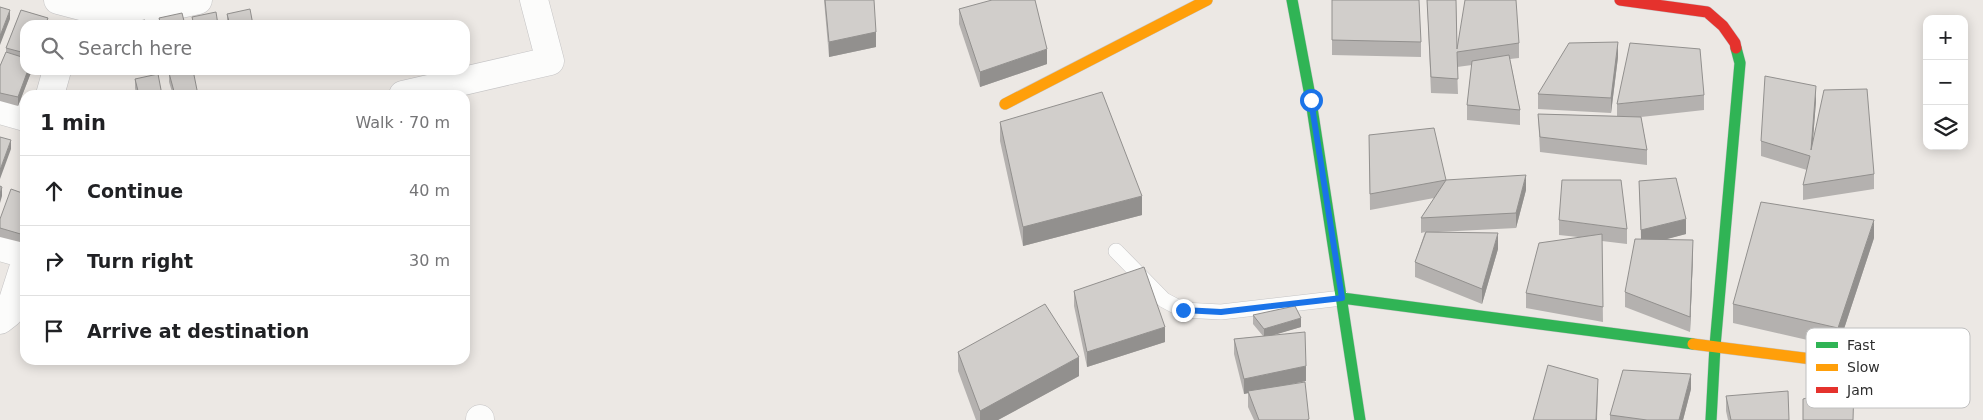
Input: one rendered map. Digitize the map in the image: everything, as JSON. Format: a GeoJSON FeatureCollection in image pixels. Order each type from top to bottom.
{"type":"FeatureCollection","features":[{"type":"Feature","properties":{"kind":"street"},"geometry":{"type":"LineString","coordinates":[[69,10],[111,14],[166,7],[198,0]]}},
{"type":"Feature","properties":{"kind":"street"},"geometry":{"type":"LineString","coordinates":[[425,90],[550,61],[534,0]]}},
{"type":"Feature","properties":{"kind":"street"},"geometry":{"type":"LineString","coordinates":[[1005,104],[1207,0]]}},
{"type":"Feature","properties":{"kind":"street"},"geometry":{"type":"LineString","coordinates":[[1292,0],[1311,100],[1360,420]]}},
{"type":"Feature","properties":{"kind":"street"},"geometry":{"type":"LineString","coordinates":[[1620,0],[1707,12],[1723,26],[1735,43],[1740,63],[1711,420]]}},
{"type":"Feature","properties":{"kind":"street"},"geometry":{"type":"LineString","coordinates":[[51,90],[56,75]]}},
{"type":"Feature","properties":{"kind":"street"},"geometry":{"type":"LineString","coordinates":[[0,110],[20,116]]}},
{"type":"Feature","properties":{"kind":"street"},"geometry":{"type":"LineString","coordinates":[[0,247],[20,253]]}},
{"type":"Feature","properties":{"kind":"street"},"geometry":{"type":"LineString","coordinates":[[0,320],[9,313],[20,279]]}},
{"type":"Feature","properties":{"kind":"street"},"geometry":{"type":"LineString","coordinates":[[1342,298],[1806,358]]}},
{"type":"Feature","properties":{"kind":"lane"},"geometry":{"type":"LineString","coordinates":[[1116,250],[1164,300],[1183,310],[1221,312],[1342,298]]}},
{"type":"Feature","properties":{"kind":"building"},"geometry":{"type":"Polygon","coordinates":[[[825,0],[874,0],[876,32],[829,42],[825,0]]]}},
{"type":"Feature","properties":{"kind":"building"},"geometry":{"type":"Polygon","coordinates":[[[992,0],[1035,0],[1047,49],[980,72],[959,9],[992,0]]]}},
{"type":"Feature","properties":{"kind":"building"},"geometry":{"type":"Polygon","coordinates":[[[1332,0],[1419,0],[1421,42],[1332,40],[1332,0]]]}},
{"type":"Feature","properties":{"kind":"building"},"geometry":{"type":"Polygon","coordinates":[[[1427,0],[1456,0],[1457,49],[1465,0],[1516,0],[1519,43],[1457,52],[1458,79],[1431,77],[1427,0]]]}},
{"type":"Feature","properties":{"kind":"building"},"geometry":{"type":"Polygon","coordinates":[[[0,7],[10,10],[0,36],[0,7]]]}},
{"type":"Feature","properties":{"kind":"building"},"geometry":{"type":"Polygon","coordinates":[[[250,9],[252,20],[229,20],[227,14],[250,9]]]}},
{"type":"Feature","properties":{"kind":"building"},"geometry":{"type":"Polygon","coordinates":[[[21,10],[48,18],[47,20],[20,20],[20,52],[6,48],[21,10]]]}},
{"type":"Feature","properties":{"kind":"building"},"geometry":{"type":"Polygon","coordinates":[[[216,12],[217,20],[193,20],[192,17],[216,12]]]}},
{"type":"Feature","properties":{"kind":"building"},"geometry":{"type":"Polygon","coordinates":[[[182,13],[184,20],[160,20],[159,18],[182,13]]]}},
{"type":"Feature","properties":{"kind":"building"},"geometry":{"type":"Polygon","coordinates":[[[1618,42],[1611,98],[1538,94],[1569,43],[1618,42]]]}},
{"type":"Feature","properties":{"kind":"building"},"geometry":{"type":"Polygon","coordinates":[[[1630,43],[1700,49],[1704,95],[1617,104],[1630,43]]]}},
{"type":"Feature","properties":{"kind":"building"},"geometry":{"type":"Polygon","coordinates":[[[6,52],[20,56],[20,75],[26,75],[18,97],[0,93],[0,66],[6,52]]]}},
{"type":"Feature","properties":{"kind":"building"},"geometry":{"type":"Polygon","coordinates":[[[1509,55],[1520,110],[1467,105],[1472,61],[1509,55]]]}},
{"type":"Feature","properties":{"kind":"building"},"geometry":{"type":"Polygon","coordinates":[[[158,75],[161,90],[138,90],[135,79],[158,75]]]}},
{"type":"Feature","properties":{"kind":"building"},"geometry":{"type":"Polygon","coordinates":[[[170,75],[194,75],[197,90],[174,90],[170,75]]]}},
{"type":"Feature","properties":{"kind":"building"},"geometry":{"type":"Polygon","coordinates":[[[1765,76],[1816,86],[1811,150],[1824,90],[1867,89],[1874,174],[1803,185],[1810,156],[1761,141],[1765,76]]]}},
{"type":"Feature","properties":{"kind":"building"},"geometry":{"type":"Polygon","coordinates":[[[1102,92],[1142,196],[1023,227],[1000,122],[1102,92]]]}},
{"type":"Feature","properties":{"kind":"building"},"geometry":{"type":"Polygon","coordinates":[[[1538,114],[1641,117],[1647,150],[1540,137],[1538,114]]]}},
{"type":"Feature","properties":{"kind":"building"},"geometry":{"type":"Polygon","coordinates":[[[1434,128],[1446,180],[1370,194],[1369,135],[1434,128]]]}},
{"type":"Feature","properties":{"kind":"building"},"geometry":{"type":"Polygon","coordinates":[[[0,137],[11,140],[0,170],[0,137]]]}},
{"type":"Feature","properties":{"kind":"building"},"geometry":{"type":"Polygon","coordinates":[[[1526,175],[1516,213],[1421,218],[1446,180],[1526,175]]]}},
{"type":"Feature","properties":{"kind":"building"},"geometry":{"type":"Polygon","coordinates":[[[1676,178],[1686,219],[1641,230],[1639,181],[1676,178]]]}},
{"type":"Feature","properties":{"kind":"building"},"geometry":{"type":"Polygon","coordinates":[[[1562,180],[1621,180],[1627,229],[1559,220],[1562,180]]]}},
{"type":"Feature","properties":{"kind":"building"},"geometry":{"type":"Polygon","coordinates":[[[11,189],[20,192],[20,234],[0,228],[0,219],[11,189]]]}},
{"type":"Feature","properties":{"kind":"building"},"geometry":{"type":"Polygon","coordinates":[[[1761,202],[1874,220],[1838,328],[1733,304],[1761,202]]]}},
{"type":"Feature","properties":{"kind":"building"},"geometry":{"type":"Polygon","coordinates":[[[1426,232],[1498,233],[1482,289],[1415,262],[1426,232]]]}},
{"type":"Feature","properties":{"kind":"building"},"geometry":{"type":"Polygon","coordinates":[[[1602,234],[1603,307],[1526,293],[1539,243],[1602,234]]]}},
{"type":"Feature","properties":{"kind":"building"},"geometry":{"type":"Polygon","coordinates":[[[1635,239],[1693,240],[1690,317],[1625,292],[1635,239]]]}},
{"type":"Feature","properties":{"kind":"building"},"geometry":{"type":"Polygon","coordinates":[[[1144,267],[1165,327],[1087,352],[1074,291],[1144,267]]]}},
{"type":"Feature","properties":{"kind":"building"},"geometry":{"type":"Polygon","coordinates":[[[1045,304],[1079,357],[980,411],[958,352],[1045,304]]]}},
{"type":"Feature","properties":{"kind":"building"},"geometry":{"type":"Polygon","coordinates":[[[1295,306],[1301,318],[1264,329],[1253,315],[1295,306]]]}},
{"type":"Feature","properties":{"kind":"building"},"geometry":{"type":"Polygon","coordinates":[[[1305,332],[1306,366],[1244,379],[1234,339],[1305,332]]]}},
{"type":"Feature","properties":{"kind":"building"},"geometry":{"type":"Polygon","coordinates":[[[1548,365],[1598,379],[1596,420],[1533,420],[1548,365]]]}},
{"type":"Feature","properties":{"kind":"building"},"geometry":{"type":"Polygon","coordinates":[[[1623,370],[1691,374],[1679,420],[1647,420],[1610,415],[1623,370]]]}},
{"type":"Feature","properties":{"kind":"building"},"geometry":{"type":"Polygon","coordinates":[[[1305,382],[1309,419],[1259,420],[1248,391],[1305,382]]]}},
{"type":"Feature","properties":{"kind":"building"},"geometry":{"type":"Polygon","coordinates":[[[1788,391],[1789,420],[1731,420],[1726,396],[1788,391]]]}},
{"type":"Feature","properties":{"kind":"building"},"geometry":{"type":"Polygon","coordinates":[[[1806,398],[1806,408],[1853,408],[1853,420],[1803,420],[1803,399],[1806,398]]]}},
{"type":"Feature","properties":{"kind":"traffic: fast"},"geometry":{"type":"LineString","coordinates":[[1292,0],[1311,101],[1360,420]]}},
{"type":"Feature","properties":{"kind":"traffic: fast"},"geometry":{"type":"LineString","coordinates":[[1711,420],[1715,346],[1740,63],[1736,48]]}},
{"type":"Feature","properties":{"kind":"traffic: fast"},"geometry":{"type":"LineString","coordinates":[[1342,298],[1693,344]]}},
{"type":"Feature","properties":{"kind":"traffic: slow"},"geometry":{"type":"LineString","coordinates":[[1005,104],[1207,0]]}},
{"type":"Feature","properties":{"kind":"traffic: slow"},"geometry":{"type":"LineString","coordinates":[[1693,344],[1806,358]]}},
{"type":"Feature","properties":{"kind":"traffic: jam"},"geometry":{"type":"LineString","coordinates":[[1620,0],[1707,12],[1723,26],[1735,43],[1736,48]]}},
{"type":"Feature","properties":{"kind":"route"},"geometry":{"type":"LineString","coordinates":[[1183,310],[1221,312],[1342,298],[1311,100]]}}]}
